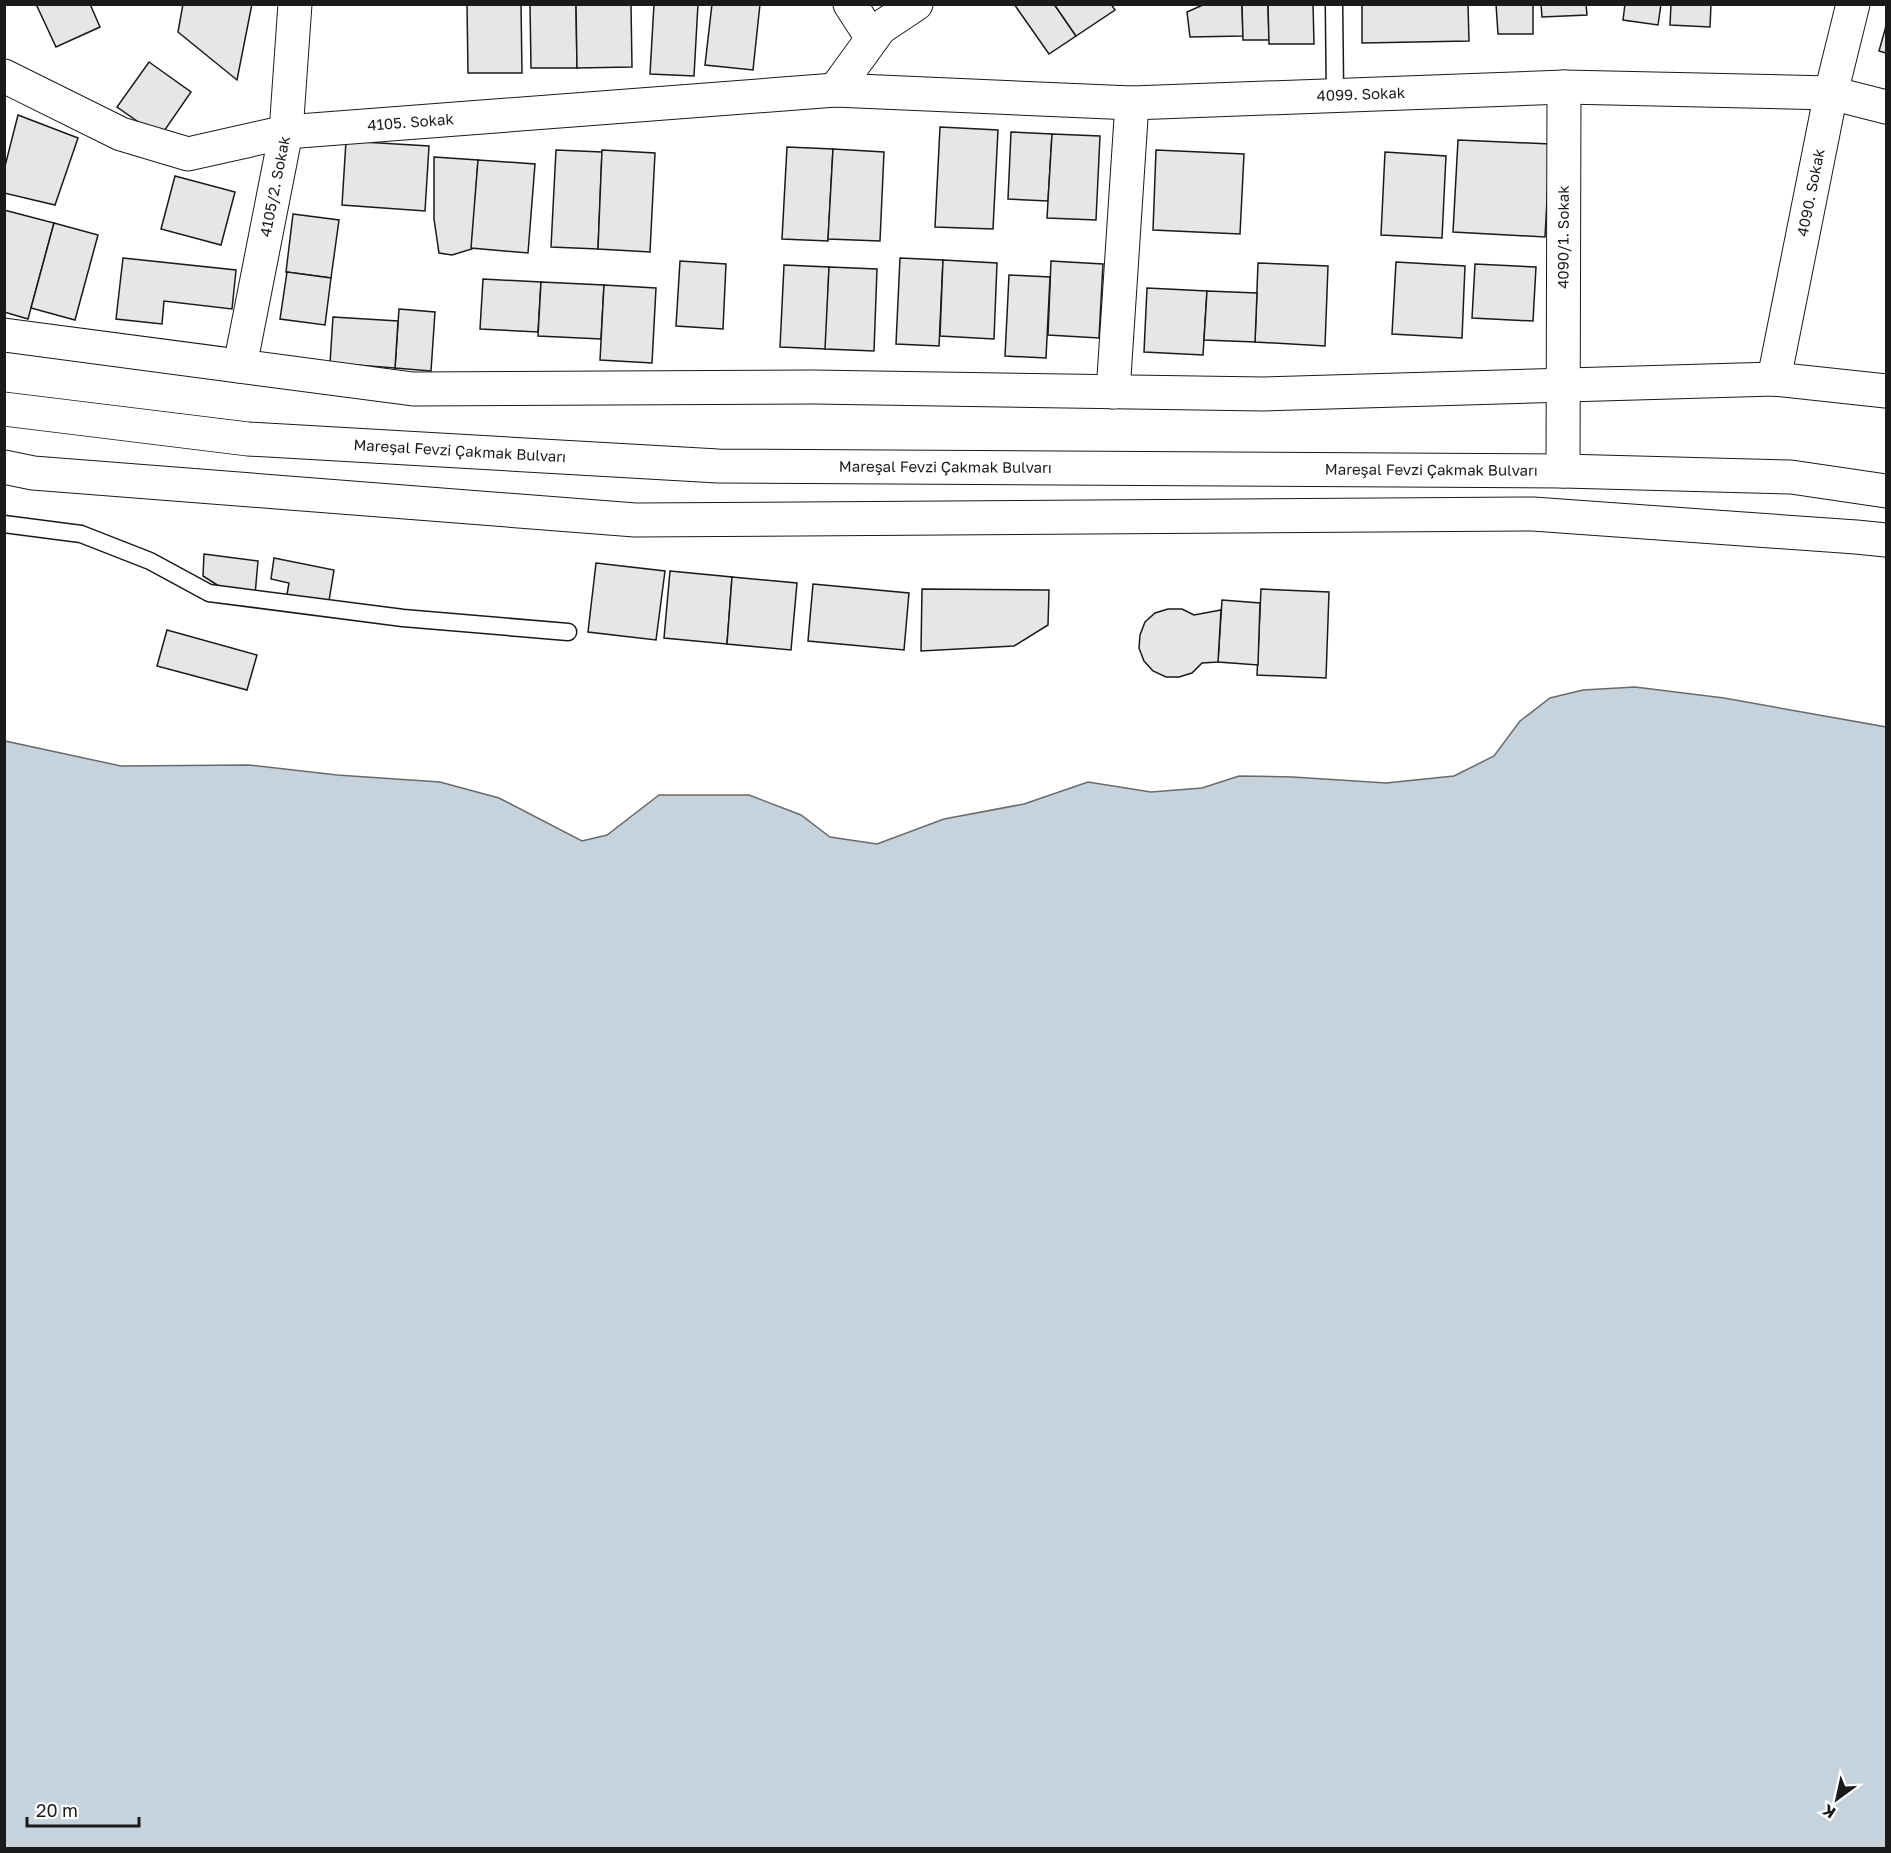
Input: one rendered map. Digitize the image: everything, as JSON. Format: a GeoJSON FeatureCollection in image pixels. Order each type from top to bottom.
{"type":"FeatureCollection","features":[{"type":"Feature","properties":{"kind":"main road","name":"4105/2. Sokak"},"geometry":{"type":"LineString","coordinates":[[240,366],[286,132],[295,4]]}},
{"type":"Feature","properties":{"kind":"main road"},"geometry":{"type":"LineString","coordinates":[[850,4],[872,38]]}},
{"type":"Feature","properties":{"kind":"main road"},"geometry":{"type":"LineString","coordinates":[[835,90],[880,28],[916,4]]}},
{"type":"Feature","properties":{"kind":"main road","name":"4090. Sokak"},"geometry":{"type":"LineString","coordinates":[[1774,379],[1831,93],[1853,4]]}},
{"type":"Feature","properties":{"kind":"main road","name":"4105. Sokak"},"geometry":{"type":"LineString","coordinates":[[4,76],[121,134],[188,154],[286,132],[835,90]]}},
{"type":"Feature","properties":{"kind":"main road","name":"4099. Sokak"},"geometry":{"type":"LineString","coordinates":[[835,90],[1132,103],[1564,87],[1831,93],[1887,107]]}},
{"type":"Feature","properties":{"kind":"main road","name":"4090/1. Sokak"},"geometry":{"type":"LineString","coordinates":[[1563,471],[1564,87]]}},
{"type":"Feature","properties":{"kind":"main road"},"geometry":{"type":"LineString","coordinates":[[1113,392],[1132,103]]}},
{"type":"Feature","properties":{"kind":"main road"},"geometry":{"type":"LineString","coordinates":[[4,335],[413,389],[813,387],[1263,394],[1774,379],[1887,392]]}},
{"type":"Feature","properties":{"kind":"main road","name":"Mareşal Fevzi Çakmak Bulvarı"},"geometry":{"type":"LineString","coordinates":[[4,410],[248,439],[718,466],[1563,471],[1791,477],[1887,491]]}},
{"type":"Feature","properties":{"kind":"main road"},"geometry":{"type":"LineString","coordinates":[[4,467],[33,473],[635,520],[1533,514],[1887,540]]}},
{"type":"Feature","properties":{"kind":"lane"},"geometry":{"type":"LineString","coordinates":[[1334,4],[1335,96]]}},
{"type":"Feature","properties":{"kind":"lane"},"geometry":{"type":"LineString","coordinates":[[4,524],[81,534],[150,561],[209,593],[403,618],[568,632]]}},
{"type":"Feature","properties":{"kind":"shaded area"},"geometry":{"type":"Polygon","coordinates":[[[1635,687],[1724,698],[1886,727],[1886,1848],[5,1848],[5,741],[121,766],[249,765],[337,775],[440,782],[499,798],[582,841],[607,835],[659,795],[749,795],[801,815],[830,837],[877,844],[944,819],[1024,804],[1088,782],[1151,792],[1202,788],[1239,776],[1386,783],[1454,776],[1494,756],[1520,721],[1550,698],[1583,690],[1635,687]]]}},
{"type":"Feature","properties":{"kind":"building"},"geometry":{"type":"Polygon","coordinates":[[[36,4],[90,4],[100,27],[56,47],[36,4]]]}},
{"type":"Feature","properties":{"kind":"building"},"geometry":{"type":"Polygon","coordinates":[[[183,4],[252,4],[237,80],[178,32],[183,4]]]}},
{"type":"Feature","properties":{"kind":"building"},"geometry":{"type":"Polygon","coordinates":[[[467,4],[521,4],[522,73],[468,73],[467,4]]]}},
{"type":"Feature","properties":{"kind":"building"},"geometry":{"type":"Polygon","coordinates":[[[530,4],[576,4],[577,68],[531,68],[530,4]]]}},
{"type":"Feature","properties":{"kind":"building"},"geometry":{"type":"Polygon","coordinates":[[[576,4],[631,4],[632,67],[577,68],[576,4]]]}},
{"type":"Feature","properties":{"kind":"building"},"geometry":{"type":"Polygon","coordinates":[[[654,4],[698,4],[694,76],[650,74],[654,4]]]}},
{"type":"Feature","properties":{"kind":"building"},"geometry":{"type":"Polygon","coordinates":[[[712,4],[760,4],[753,70],[705,65],[712,4]]]}},
{"type":"Feature","properties":{"kind":"building"},"geometry":{"type":"Polygon","coordinates":[[[1014,4],[1054,4],[1076,36],[1049,54],[1014,4]]]}},
{"type":"Feature","properties":{"kind":"building"},"geometry":{"type":"Polygon","coordinates":[[[1054,4],[1111,4],[1115,10],[1076,36],[1054,4]]]}},
{"type":"Feature","properties":{"kind":"building"},"geometry":{"type":"Polygon","coordinates":[[[1205,4],[1242,4],[1243,36],[1190,37],[1187,12],[1205,4]]]}},
{"type":"Feature","properties":{"kind":"building"},"geometry":{"type":"Polygon","coordinates":[[[1242,4],[1268,4],[1269,40],[1243,40],[1242,4]]]}},
{"type":"Feature","properties":{"kind":"building"},"geometry":{"type":"Polygon","coordinates":[[[1268,4],[1313,4],[1314,44],[1269,44],[1268,4]]]}},
{"type":"Feature","properties":{"kind":"building"},"geometry":{"type":"Polygon","coordinates":[[[1362,4],[1468,4],[1469,41],[1362,43],[1362,4]]]}},
{"type":"Feature","properties":{"kind":"building"},"geometry":{"type":"Polygon","coordinates":[[[1496,4],[1533,4],[1533,34],[1498,34],[1496,4]]]}},
{"type":"Feature","properties":{"kind":"building"},"geometry":{"type":"Polygon","coordinates":[[[1541,4],[1586,4],[1587,15],[1542,17],[1541,4]]]}},
{"type":"Feature","properties":{"kind":"building"},"geometry":{"type":"Polygon","coordinates":[[[1625,4],[1661,4],[1658,25],[1623,20],[1625,4]]]}},
{"type":"Feature","properties":{"kind":"building"},"geometry":{"type":"Polygon","coordinates":[[[1671,4],[1711,4],[1710,27],[1670,25],[1671,4]]]}},
{"type":"Feature","properties":{"kind":"building"},"geometry":{"type":"Polygon","coordinates":[[[1886,26],[1886,53],[1879,51],[1886,26]]]}},
{"type":"Feature","properties":{"kind":"building"},"geometry":{"type":"Polygon","coordinates":[[[149,62],[191,92],[160,137],[117,107],[149,62]]]}},
{"type":"Feature","properties":{"kind":"building"},"geometry":{"type":"Polygon","coordinates":[[[18,115],[78,138],[55,205],[4,193],[4,170],[18,115]]]}},
{"type":"Feature","properties":{"kind":"building"},"geometry":{"type":"Polygon","coordinates":[[[940,127],[998,130],[993,229],[935,227],[940,127]]]}},
{"type":"Feature","properties":{"kind":"building"},"geometry":{"type":"Polygon","coordinates":[[[1011,132],[1052,134],[1048,201],[1008,199],[1011,132]]]}},
{"type":"Feature","properties":{"kind":"building"},"geometry":{"type":"Polygon","coordinates":[[[1052,134],[1100,136],[1096,220],[1047,218],[1052,134]]]}},
{"type":"Feature","properties":{"kind":"building"},"geometry":{"type":"Polygon","coordinates":[[[1458,140],[1550,144],[1545,237],[1453,232],[1458,140]]]}},
{"type":"Feature","properties":{"kind":"building"},"geometry":{"type":"Polygon","coordinates":[[[346,141],[429,146],[425,211],[342,205],[346,141]]]}},
{"type":"Feature","properties":{"kind":"building"},"geometry":{"type":"Polygon","coordinates":[[[787,147],[833,149],[828,241],[782,239],[787,147]]]}},
{"type":"Feature","properties":{"kind":"building"},"geometry":{"type":"Polygon","coordinates":[[[833,149],[884,152],[880,241],[828,239],[833,149]]]}},
{"type":"Feature","properties":{"kind":"building"},"geometry":{"type":"Polygon","coordinates":[[[556,150],[602,152],[598,249],[551,247],[556,150]]]}},
{"type":"Feature","properties":{"kind":"building"},"geometry":{"type":"Polygon","coordinates":[[[602,150],[655,153],[650,252],[598,249],[602,150]]]}},
{"type":"Feature","properties":{"kind":"building"},"geometry":{"type":"Polygon","coordinates":[[[1156,150],[1244,154],[1240,234],[1153,230],[1156,150]]]}},
{"type":"Feature","properties":{"kind":"building"},"geometry":{"type":"Polygon","coordinates":[[[1385,152],[1446,156],[1442,238],[1381,235],[1385,152]]]}},
{"type":"Feature","properties":{"kind":"building"},"geometry":{"type":"Polygon","coordinates":[[[434,157],[478,160],[472,249],[452,255],[439,253],[434,219],[434,157]]]}},
{"type":"Feature","properties":{"kind":"building"},"geometry":{"type":"Polygon","coordinates":[[[478,160],[535,164],[528,253],[471,248],[478,160]]]}},
{"type":"Feature","properties":{"kind":"building"},"geometry":{"type":"Polygon","coordinates":[[[175,176],[235,192],[221,245],[161,229],[175,176]]]}},
{"type":"Feature","properties":{"kind":"building"},"geometry":{"type":"Polygon","coordinates":[[[4,210],[54,223],[28,319],[4,312],[4,210]]]}},
{"type":"Feature","properties":{"kind":"building"},"geometry":{"type":"Polygon","coordinates":[[[293,214],[339,220],[331,278],[286,272],[293,214]]]}},
{"type":"Feature","properties":{"kind":"building"},"geometry":{"type":"Polygon","coordinates":[[[54,223],[98,235],[75,320],[31,308],[54,223]]]}},
{"type":"Feature","properties":{"kind":"building"},"geometry":{"type":"Polygon","coordinates":[[[123,258],[236,270],[232,309],[164,301],[162,324],[116,319],[123,258]]]}},
{"type":"Feature","properties":{"kind":"building"},"geometry":{"type":"Polygon","coordinates":[[[900,258],[943,260],[939,346],[896,344],[900,258]]]}},
{"type":"Feature","properties":{"kind":"building"},"geometry":{"type":"Polygon","coordinates":[[[943,260],[997,263],[994,339],[940,336],[943,260]]]}},
{"type":"Feature","properties":{"kind":"building"},"geometry":{"type":"Polygon","coordinates":[[[680,261],[726,264],[723,329],[676,326],[680,261]]]}},
{"type":"Feature","properties":{"kind":"building"},"geometry":{"type":"Polygon","coordinates":[[[1051,261],[1103,264],[1099,338],[1048,335],[1051,261]]]}},
{"type":"Feature","properties":{"kind":"building"},"geometry":{"type":"Polygon","coordinates":[[[1396,262],[1465,266],[1462,338],[1392,334],[1396,262]]]}},
{"type":"Feature","properties":{"kind":"building"},"geometry":{"type":"Polygon","coordinates":[[[1258,263],[1328,266],[1325,346],[1255,342],[1258,263]]]}},
{"type":"Feature","properties":{"kind":"building"},"geometry":{"type":"Polygon","coordinates":[[[1475,264],[1536,267],[1533,321],[1472,318],[1475,264]]]}},
{"type":"Feature","properties":{"kind":"building"},"geometry":{"type":"Polygon","coordinates":[[[784,265],[829,267],[826,349],[780,347],[784,265]]]}},
{"type":"Feature","properties":{"kind":"building"},"geometry":{"type":"Polygon","coordinates":[[[829,267],[877,269],[874,351],[825,349],[829,267]]]}},
{"type":"Feature","properties":{"kind":"building"},"geometry":{"type":"Polygon","coordinates":[[[287,272],[331,278],[325,325],[280,319],[287,272]]]}},
{"type":"Feature","properties":{"kind":"building"},"geometry":{"type":"Polygon","coordinates":[[[1009,275],[1050,277],[1046,358],[1005,356],[1009,275]]]}},
{"type":"Feature","properties":{"kind":"building"},"geometry":{"type":"Polygon","coordinates":[[[483,279],[541,282],[538,332],[480,329],[483,279]]]}},
{"type":"Feature","properties":{"kind":"building"},"geometry":{"type":"Polygon","coordinates":[[[541,282],[604,285],[601,339],[538,336],[541,282]]]}},
{"type":"Feature","properties":{"kind":"building"},"geometry":{"type":"Polygon","coordinates":[[[604,285],[656,288],[652,363],[600,360],[604,285]]]}},
{"type":"Feature","properties":{"kind":"building"},"geometry":{"type":"Polygon","coordinates":[[[1147,288],[1207,291],[1203,355],[1144,352],[1147,288]]]}},
{"type":"Feature","properties":{"kind":"building"},"geometry":{"type":"Polygon","coordinates":[[[1207,291],[1257,293],[1255,342],[1204,340],[1207,291]]]}},
{"type":"Feature","properties":{"kind":"building"},"geometry":{"type":"Polygon","coordinates":[[[399,309],[435,312],[431,371],[395,368],[399,309]]]}},
{"type":"Feature","properties":{"kind":"building"},"geometry":{"type":"Polygon","coordinates":[[[333,317],[398,321],[395,368],[330,363],[333,317]]]}},
{"type":"Feature","properties":{"kind":"building"},"geometry":{"type":"Polygon","coordinates":[[[204,554],[258,561],[255,595],[222,588],[203,576],[204,554]]]}},
{"type":"Feature","properties":{"kind":"building"},"geometry":{"type":"Polygon","coordinates":[[[274,558],[334,570],[328,607],[286,600],[289,583],[271,579],[274,558]]]}},
{"type":"Feature","properties":{"kind":"building"},"geometry":{"type":"Polygon","coordinates":[[[596,563],[665,571],[656,640],[588,632],[596,563]]]}},
{"type":"Feature","properties":{"kind":"building"},"geometry":{"type":"Polygon","coordinates":[[[670,571],[732,577],[727,644],[664,638],[670,571]]]}},
{"type":"Feature","properties":{"kind":"building"},"geometry":{"type":"Polygon","coordinates":[[[732,577],[797,583],[791,650],[727,644],[732,577]]]}},
{"type":"Feature","properties":{"kind":"building"},"geometry":{"type":"Polygon","coordinates":[[[813,584],[909,593],[904,650],[808,641],[813,584]]]}},
{"type":"Feature","properties":{"kind":"building"},"geometry":{"type":"Polygon","coordinates":[[[922,589],[1049,590],[1048,625],[1014,646],[921,651],[922,589]]]}},
{"type":"Feature","properties":{"kind":"building"},"geometry":{"type":"Polygon","coordinates":[[[1261,589],[1329,592],[1326,678],[1257,675],[1261,589]]]}},
{"type":"Feature","properties":{"kind":"building"},"geometry":{"type":"Polygon","coordinates":[[[1222,600],[1260,603],[1258,665],[1218,662],[1222,600]]]}},
{"type":"Feature","properties":{"kind":"building"},"geometry":{"type":"Polygon","coordinates":[[[1168,609],[1182,609],[1194,615],[1221,610],[1218,662],[1202,663],[1192,673],[1179,677],[1166,677],[1153,671],[1144,661],[1139,648],[1140,635],[1145,622],[1155,613],[1168,609]]]}},
{"type":"Feature","properties":{"kind":"building"},"geometry":{"type":"Polygon","coordinates":[[[167,630],[257,655],[247,690],[157,666],[167,630]]]}}]}
